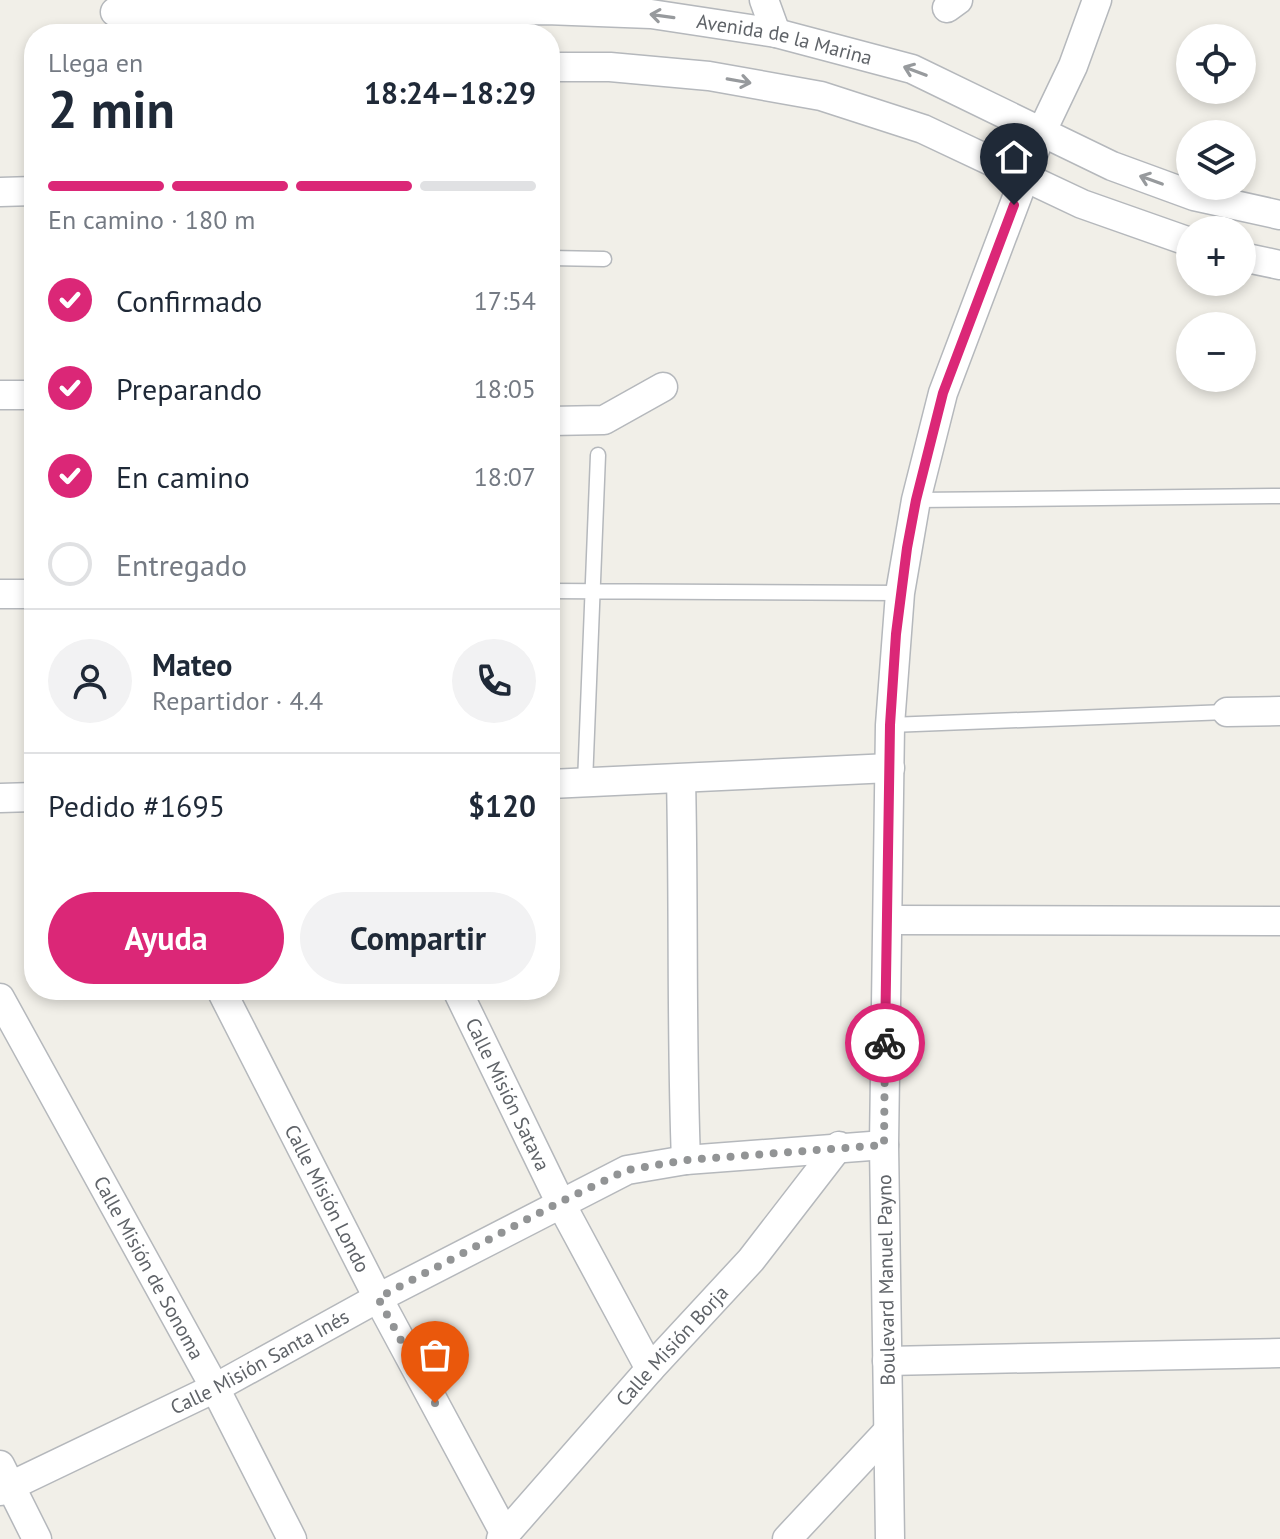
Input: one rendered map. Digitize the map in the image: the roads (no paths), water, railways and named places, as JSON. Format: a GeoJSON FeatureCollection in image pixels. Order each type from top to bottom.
{"type":"FeatureCollection","features":[{"type":"Feature","properties":{"kind":"street"},"geometry":{"type":"LineString","coordinates":[[764,0],[776,33]]}},
{"type":"Feature","properties":{"kind":"street","name":"Boulevard Manuel Payno"},"geometry":{"type":"LineString","coordinates":[[890,1539],[884,1145],[890,725],[900,593],[916,500],[943,393],[1042,131],[1073,66],[1097,0]]}},
{"type":"Feature","properties":{"kind":"street","name":"Avenida de la Marina"},"geometry":{"type":"LineString","coordinates":[[115,12],[233,24],[264,7],[545,5],[651,14],[776,33],[912,69],[1112,166],[1194,196],[1280,215]]}},
{"type":"Feature","properties":{"kind":"street"},"geometry":{"type":"LineString","coordinates":[[560,67],[610,67],[709,76],[821,96],[923,129],[1082,204],[1176,237]]}},
{"type":"Feature","properties":{"kind":"street"},"geometry":{"type":"LineString","coordinates":[[0,192],[24,191]]}},
{"type":"Feature","properties":{"kind":"street"},"geometry":{"type":"LineString","coordinates":[[1256,260],[1280,265]]}},
{"type":"Feature","properties":{"kind":"street"},"geometry":{"type":"LineString","coordinates":[[560,421],[604,420],[663,387]]}},
{"type":"Feature","properties":{"kind":"street"},"geometry":{"type":"LineString","coordinates":[[0,395],[24,395]]}},
{"type":"Feature","properties":{"kind":"street"},"geometry":{"type":"LineString","coordinates":[[0,594],[24,594]]}},
{"type":"Feature","properties":{"kind":"street"},"geometry":{"type":"LineString","coordinates":[[1227,712],[1280,711]]}},
{"type":"Feature","properties":{"kind":"street"},"geometry":{"type":"LineString","coordinates":[[560,784],[890,768]]}},
{"type":"Feature","properties":{"kind":"street"},"geometry":{"type":"LineString","coordinates":[[681,779],[684,912],[682,1050],[686,1160]]}},
{"type":"Feature","properties":{"kind":"street"},"geometry":{"type":"LineString","coordinates":[[0,798],[24,797]]}},
{"type":"Feature","properties":{"kind":"street"},"geometry":{"type":"LineString","coordinates":[[888,920],[1280,921]]}},
{"type":"Feature","properties":{"kind":"street","name":"Calle Misión de Sonoma"},"geometry":{"type":"LineString","coordinates":[[0,998],[215,1388],[292,1539]]}},
{"type":"Feature","properties":{"kind":"street","name":"Calle Misión Londo"},"geometry":{"type":"LineString","coordinates":[[226,1000],[503,1536]]}},
{"type":"Feature","properties":{"kind":"street","name":"Calle Misión Satava"},"geometry":{"type":"LineString","coordinates":[[462,1000],[560,1202],[650,1369]]}},
{"type":"Feature","properties":{"kind":"street","name":"Calle Misión Santa Inés"},"geometry":{"type":"LineString","coordinates":[[4,1481],[215,1388],[378,1298],[627,1170],[686,1160],[839,1146],[884,1145]]}},
{"type":"Feature","properties":{"kind":"street","name":"Calle Misión Borja"},"geometry":{"type":"LineString","coordinates":[[503,1536],[751,1260],[839,1146]]}},
{"type":"Feature","properties":{"kind":"street"},"geometry":{"type":"LineString","coordinates":[[887,1361],[1280,1353]]}},
{"type":"Feature","properties":{"kind":"street"},"geometry":{"type":"LineString","coordinates":[[787,1539],[888,1431]]}},
{"type":"Feature","properties":{"kind":"street"},"geometry":{"type":"LineString","coordinates":[[4,1481],[37,1539]]}},
{"type":"Feature","properties":{"kind":"lane"},"geometry":{"type":"LineString","coordinates":[[560,258],[604,259]]}},
{"type":"Feature","properties":{"kind":"lane"},"geometry":{"type":"LineString","coordinates":[[585,783],[598,455]]}},
{"type":"Feature","properties":{"kind":"lane"},"geometry":{"type":"LineString","coordinates":[[916,500],[1280,496]]}},
{"type":"Feature","properties":{"kind":"lane"},"geometry":{"type":"LineString","coordinates":[[560,591],[900,593]]}},
{"type":"Feature","properties":{"kind":"lane"},"geometry":{"type":"LineString","coordinates":[[890,725],[1227,712]]}}]}
